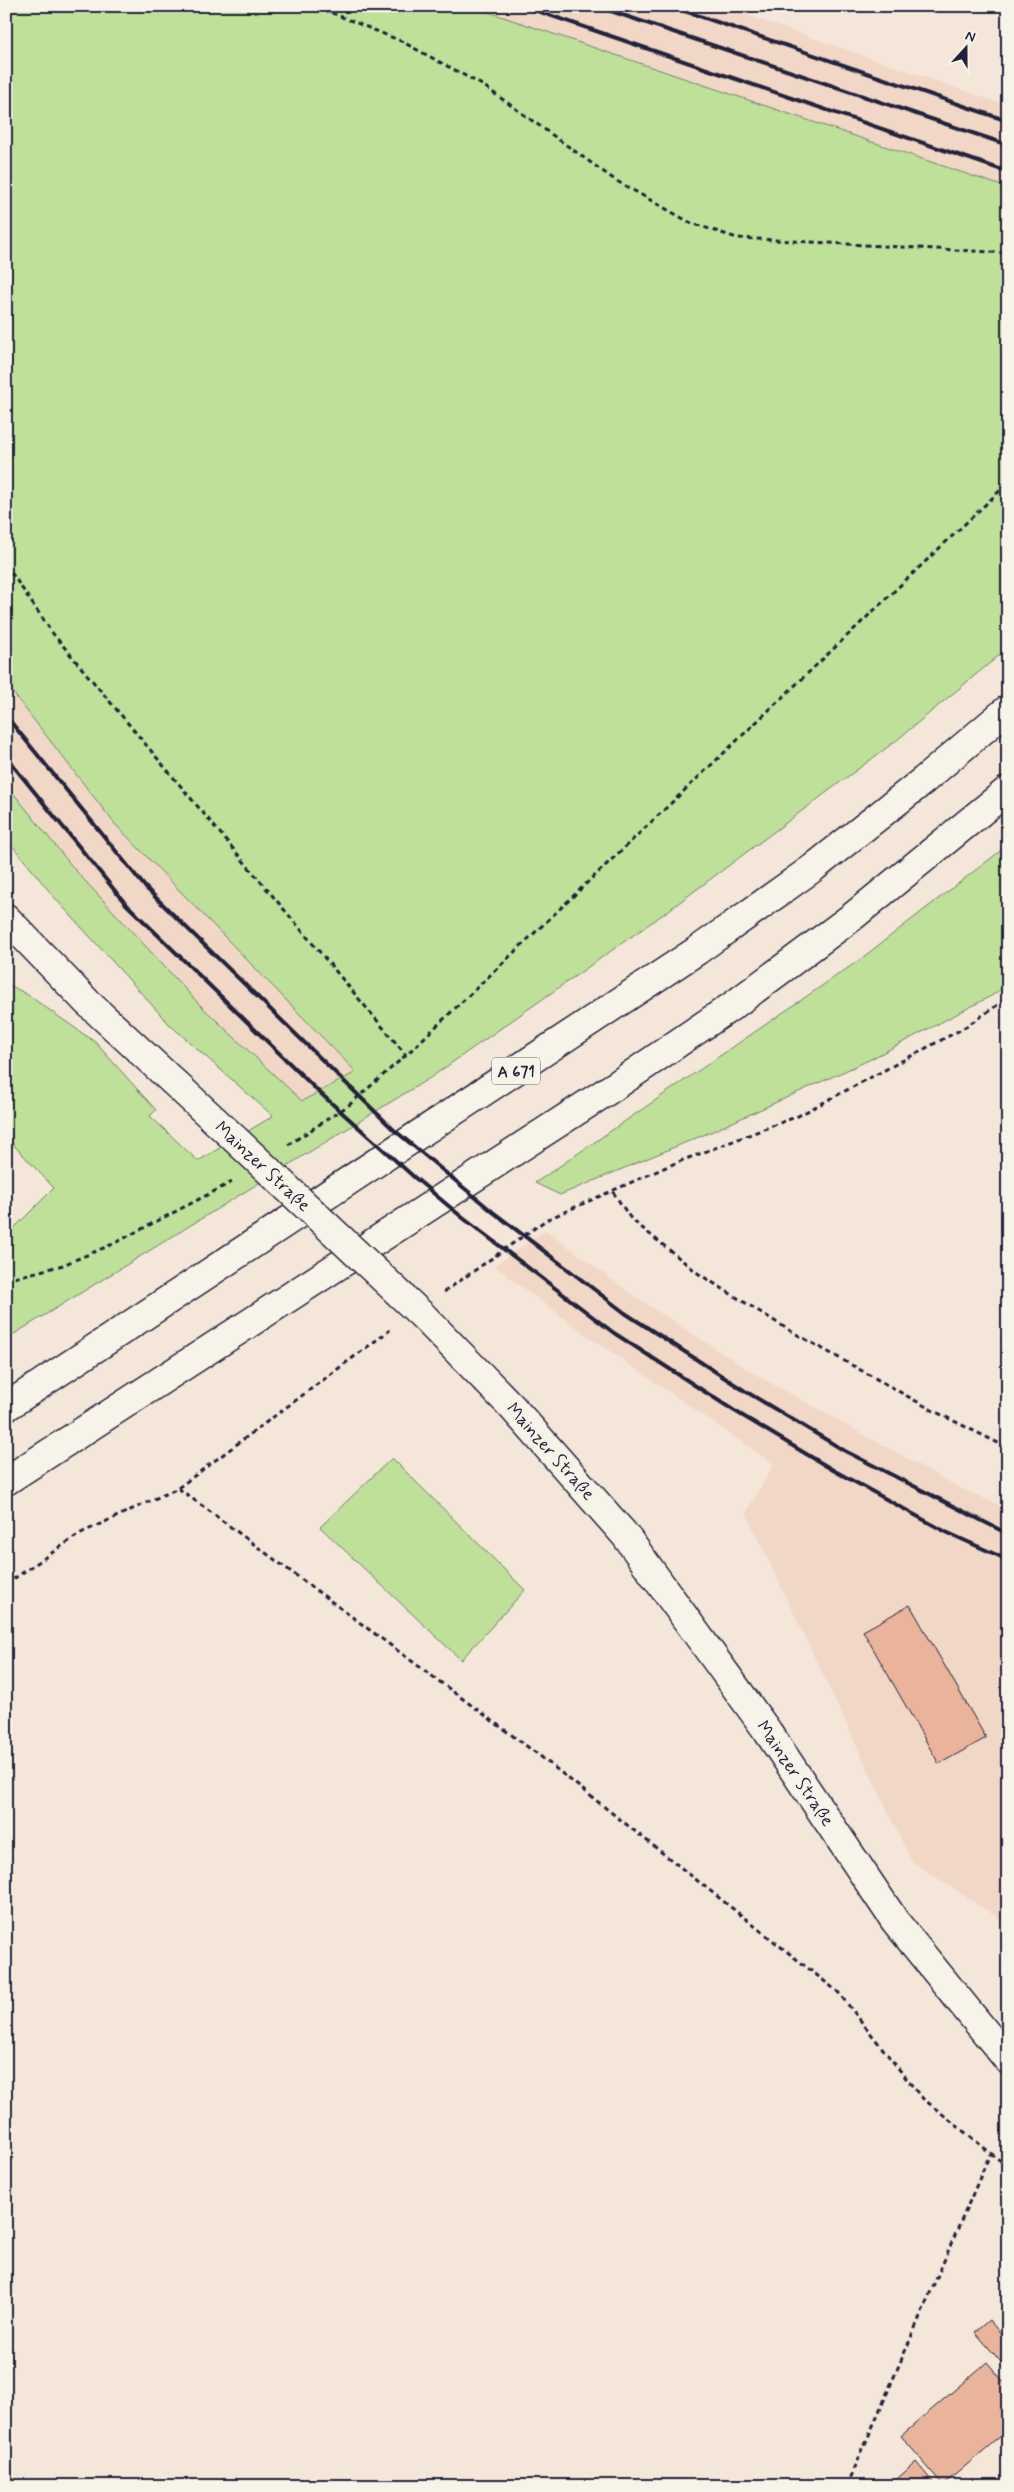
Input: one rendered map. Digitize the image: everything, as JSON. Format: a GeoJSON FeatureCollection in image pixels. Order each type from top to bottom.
{"type":"FeatureCollection","features":[{"type":"Feature","properties":{"kind":"main road","name":"A 671"},"geometry":{"type":"LineString","coordinates":[[6,1408],[698,950],[813,868],[924,780],[1008,709]]}},
{"type":"Feature","properties":{"kind":"main road"},"geometry":{"type":"LineString","coordinates":[[6,1481],[598,1097],[703,1026],[852,918],[1008,790]]}},
{"type":"Feature","properties":{"kind":"main road","name":"Mainzer Straße"},"geometry":{"type":"LineString","coordinates":[[6,918],[87,1002],[423,1316],[512,1407],[625,1535],[768,1732],[895,1921],[1008,2060]]}},
{"type":"Feature","properties":{"kind":"path"},"geometry":{"type":"LineString","coordinates":[[315,6],[401,41],[484,86],[615,180],[691,223],[736,238],[1008,253]]}},
{"type":"Feature","properties":{"kind":"path"},"geometry":{"type":"LineString","coordinates":[[282,1149],[349,1105],[406,1055],[1008,483]]}},
{"type":"Feature","properties":{"kind":"path"},"geometry":{"type":"LineString","coordinates":[[6,565],[54,635],[406,1055]]}},
{"type":"Feature","properties":{"kind":"path"},"geometry":{"type":"LineString","coordinates":[[1008,998],[962,1029],[798,1116],[674,1164],[613,1192],[631,1220],[699,1274],[789,1330],[932,1410],[1008,1448]]}},
{"type":"Feature","properties":{"kind":"path"},"geometry":{"type":"LineString","coordinates":[[6,1280],[63,1265],[114,1244],[233,1182]]}},
{"type":"Feature","properties":{"kind":"path"},"geometry":{"type":"LineString","coordinates":[[6,1584],[81,1533],[178,1488],[540,1756],[838,1992],[921,2097],[1008,2167]]}},
{"type":"Feature","properties":{"kind":"path"},"geometry":{"type":"LineString","coordinates":[[847,2486],[990,2154]]}},
{"type":"Feature","properties":{"kind":"shaded area"},"geometry":{"type":"Polygon","coordinates":[[[471,6],[720,6],[1008,106],[1008,188],[471,6]]]}},
{"type":"Feature","properties":{"kind":"shaded area"},"geometry":{"type":"Polygon","coordinates":[[[6,684],[114,823],[356,1072],[302,1101],[200,1005],[75,870],[6,784],[6,684]]]}},
{"type":"Feature","properties":{"kind":"shaded area"},"geometry":{"type":"Polygon","coordinates":[[[546,1230],[631,1294],[753,1373],[958,1487],[1008,1509],[1008,1924],[912,1862],[746,1513],[774,1464],[588,1336],[494,1266],[546,1230]]]}},
{"type":"Feature","properties":{"kind":"green space"},"geometry":{"type":"Polygon","coordinates":[[[6,6],[471,6],[1008,188],[1008,648],[897,740],[665,913],[433,1076],[6,1339],[6,1236],[54,1188],[6,1137],[6,983],[28,995],[95,1042],[156,1110],[150,1116],[198,1161],[273,1116],[170,1025],[54,897],[6,838],[6,784],[75,870],[200,1005],[302,1101],[356,1072],[114,823],[6,684],[6,6]]]}},
{"type":"Feature","properties":{"kind":"green space"},"geometry":{"type":"Polygon","coordinates":[[[1008,845],[1008,984],[993,995],[869,1060],[713,1131],[560,1195],[535,1183],[858,961],[1008,845]]]}},
{"type":"Feature","properties":{"kind":"green space"},"geometry":{"type":"Polygon","coordinates":[[[392,1458],[525,1590],[461,1660],[320,1527],[392,1458]]]}},
{"type":"Feature","properties":{"kind":"building"},"geometry":{"type":"Polygon","coordinates":[[[910,1605],[986,1738],[939,1764],[863,1631],[910,1605]]]}},
{"type":"Feature","properties":{"kind":"building"},"geometry":{"type":"Polygon","coordinates":[[[989,2320],[1008,2342],[1008,2357],[1001,2362],[975,2332],[989,2320]]]}},
{"type":"Feature","properties":{"kind":"building"},"geometry":{"type":"Polygon","coordinates":[[[987,2362],[1008,2387],[1008,2430],[943,2485],[901,2436],[987,2362]]]}},
{"type":"Feature","properties":{"kind":"building"},"geometry":{"type":"Polygon","coordinates":[[[916,2462],[936,2486],[889,2486],[916,2462]]]}},
{"type":"Feature","properties":{"kind":"railway"},"geometry":{"type":"LineString","coordinates":[[523,6],[1008,172]]}},
{"type":"Feature","properties":{"kind":"railway"},"geometry":{"type":"LineString","coordinates":[[596,6],[1008,145]]}},
{"type":"Feature","properties":{"kind":"railway"},"geometry":{"type":"LineString","coordinates":[[670,6],[1008,121]]}},
{"type":"Feature","properties":{"kind":"railway"},"geometry":{"type":"LineString","coordinates":[[6,716],[146,888],[393,1129],[493,1212],[625,1313],[745,1391],[845,1451],[1008,1534]]}},
{"type":"Feature","properties":{"kind":"railway"},"geometry":{"type":"LineString","coordinates":[[6,757],[125,903],[319,1092],[463,1218],[614,1333],[733,1410],[833,1470],[946,1532],[1008,1560]]}}]}
